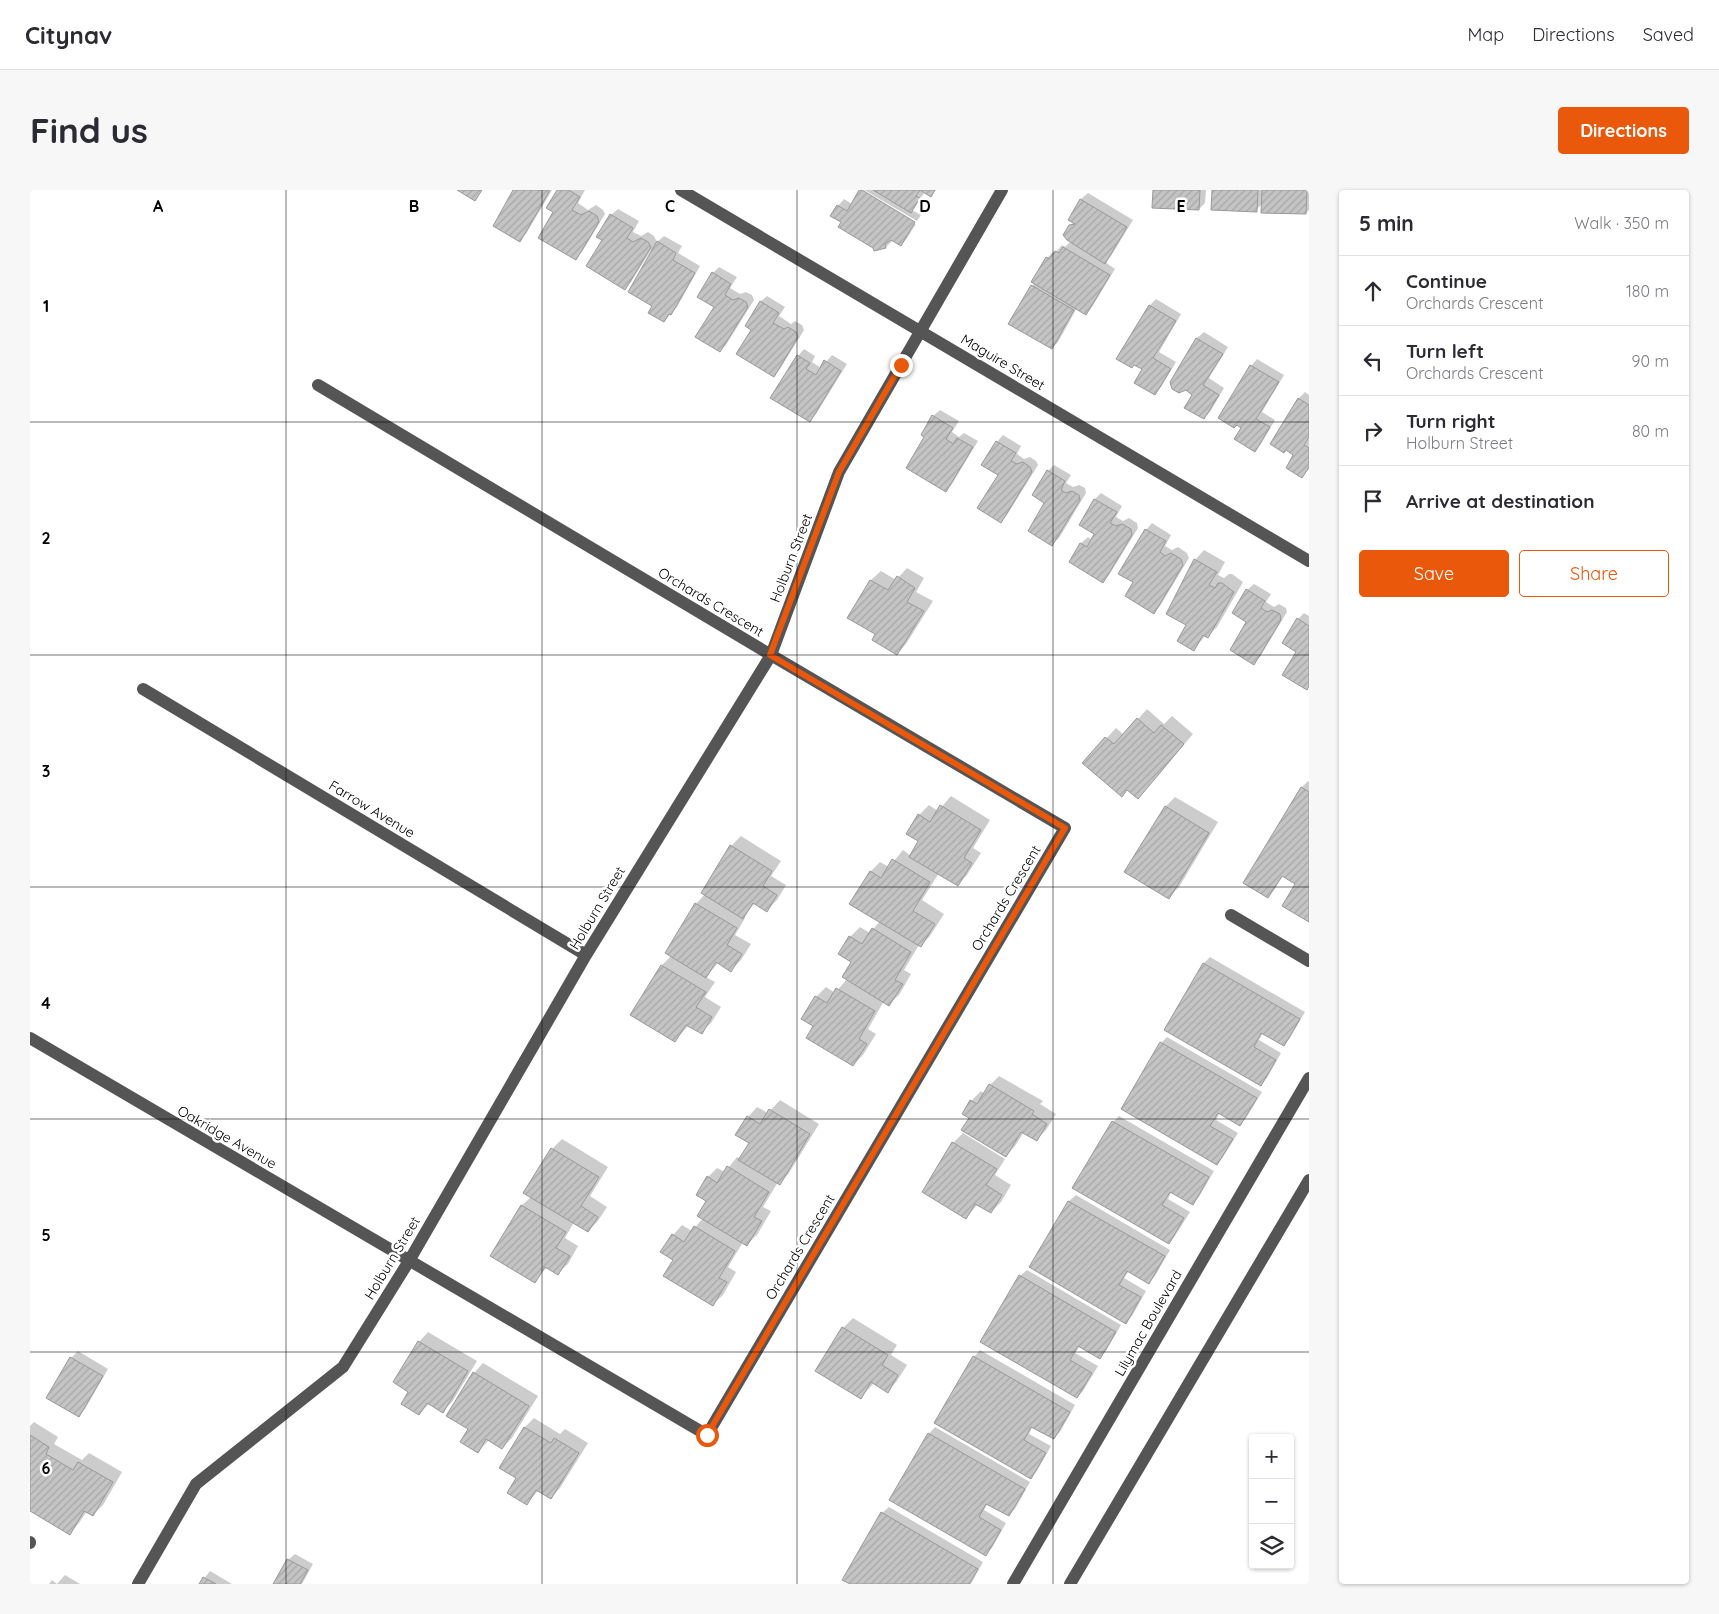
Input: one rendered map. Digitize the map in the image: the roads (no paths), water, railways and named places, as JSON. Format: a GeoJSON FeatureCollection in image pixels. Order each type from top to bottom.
{"type":"FeatureCollection","features":[{"type":"Feature","properties":{"kind":"street","name":"Maguire Street"},"geometry":{"type":"LineString","coordinates":[[681,190],[1309,560]]}},
{"type":"Feature","properties":{"kind":"street","name":"Holburn Street"},"geometry":{"type":"LineString","coordinates":[[138,1584],[196,1484],[343,1367],[409,1261],[586,955],[770,655],[839,472],[1002,190]]}},
{"type":"Feature","properties":{"kind":"street","name":"Orchards Crescent"},"geometry":{"type":"LineString","coordinates":[[318,385],[770,655],[1065,828],[707,1435],[409,1261]]}},
{"type":"Feature","properties":{"kind":"street","name":"Farrow Avenue"},"geometry":{"type":"LineString","coordinates":[[143,689],[586,955]]}},
{"type":"Feature","properties":{"kind":"street"},"geometry":{"type":"LineString","coordinates":[[1230,915],[1309,961]]}},
{"type":"Feature","properties":{"kind":"street","name":"Oakridge Avenue"},"geometry":{"type":"LineString","coordinates":[[30,1038],[409,1261]]}},
{"type":"Feature","properties":{"kind":"street","name":"Lilymac Boulevard"},"geometry":{"type":"LineString","coordinates":[[1012,1584],[1309,1078]]}},
{"type":"Feature","properties":{"kind":"street"},"geometry":{"type":"LineString","coordinates":[[1070,1584],[1309,1180]]}}]}
